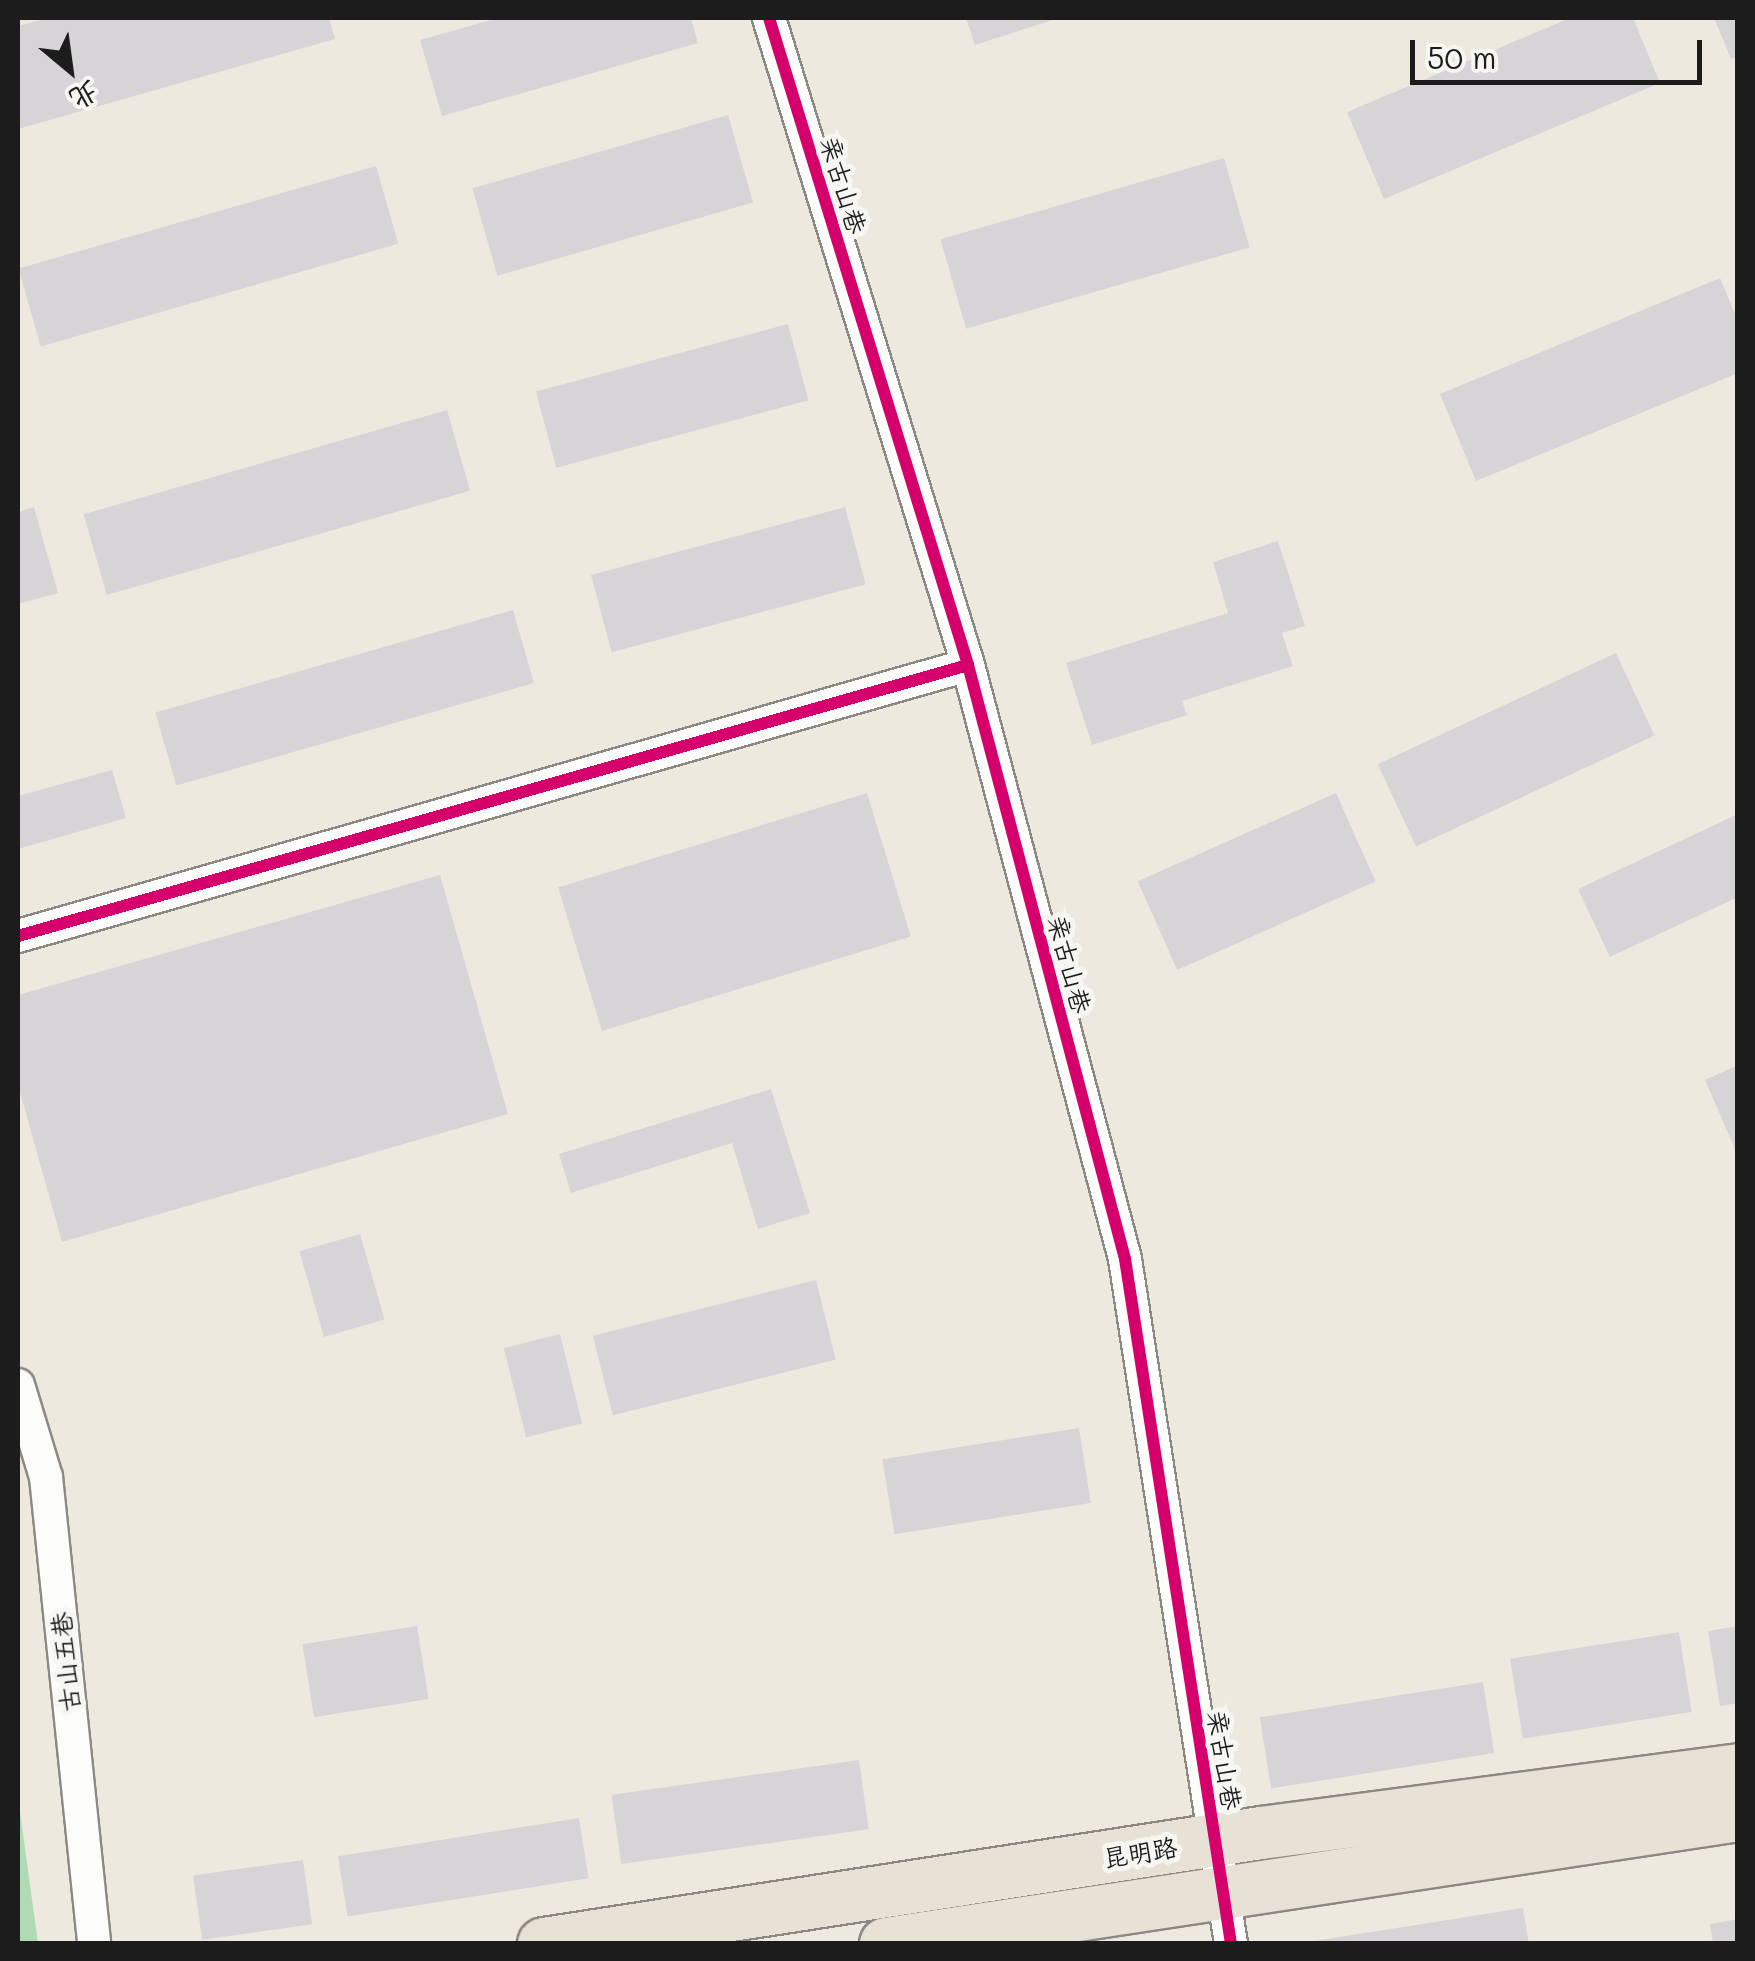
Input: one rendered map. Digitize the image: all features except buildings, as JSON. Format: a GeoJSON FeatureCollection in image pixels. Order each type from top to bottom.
{"type":"FeatureCollection","features":[{"type":"Feature","properties":{"kind":"main road","name":"昆明路"},"geometry":{"type":"LineString","coordinates":[[544,1944],[1215,1841],[1738,1770]]}},
{"type":"Feature","properties":{"kind":"main road"},"geometry":{"type":"LineString","coordinates":[[886,1944],[1228,1919],[1738,1815]]}},
{"type":"Feature","properties":{"kind":"street","name":"亲古山巷"},"geometry":{"type":"LineString","coordinates":[[769,18],[968,665],[1125,1259],[1228,1919]]}},
{"type":"Feature","properties":{"kind":"street"},"geometry":{"type":"LineString","coordinates":[[18,936],[968,665]]}},
{"type":"Feature","properties":{"kind":"street","name":"古山五巷"},"geometry":{"type":"LineString","coordinates":[[18,1384],[46,1477],[94,1944]]}},
{"type":"Feature","properties":{"kind":"green space"},"geometry":{"type":"Polygon","coordinates":[[[18,1798],[38,1943],[18,1943],[18,1798]]]}},
{"type":"Feature","properties":{"kind":"cycle path"},"geometry":{"type":"LineString","coordinates":[[769,18],[968,665],[1125,1259],[1231,1944]]}},
{"type":"Feature","properties":{"kind":"cycle path"},"geometry":{"type":"LineString","coordinates":[[18,936],[968,665]]}}]}
